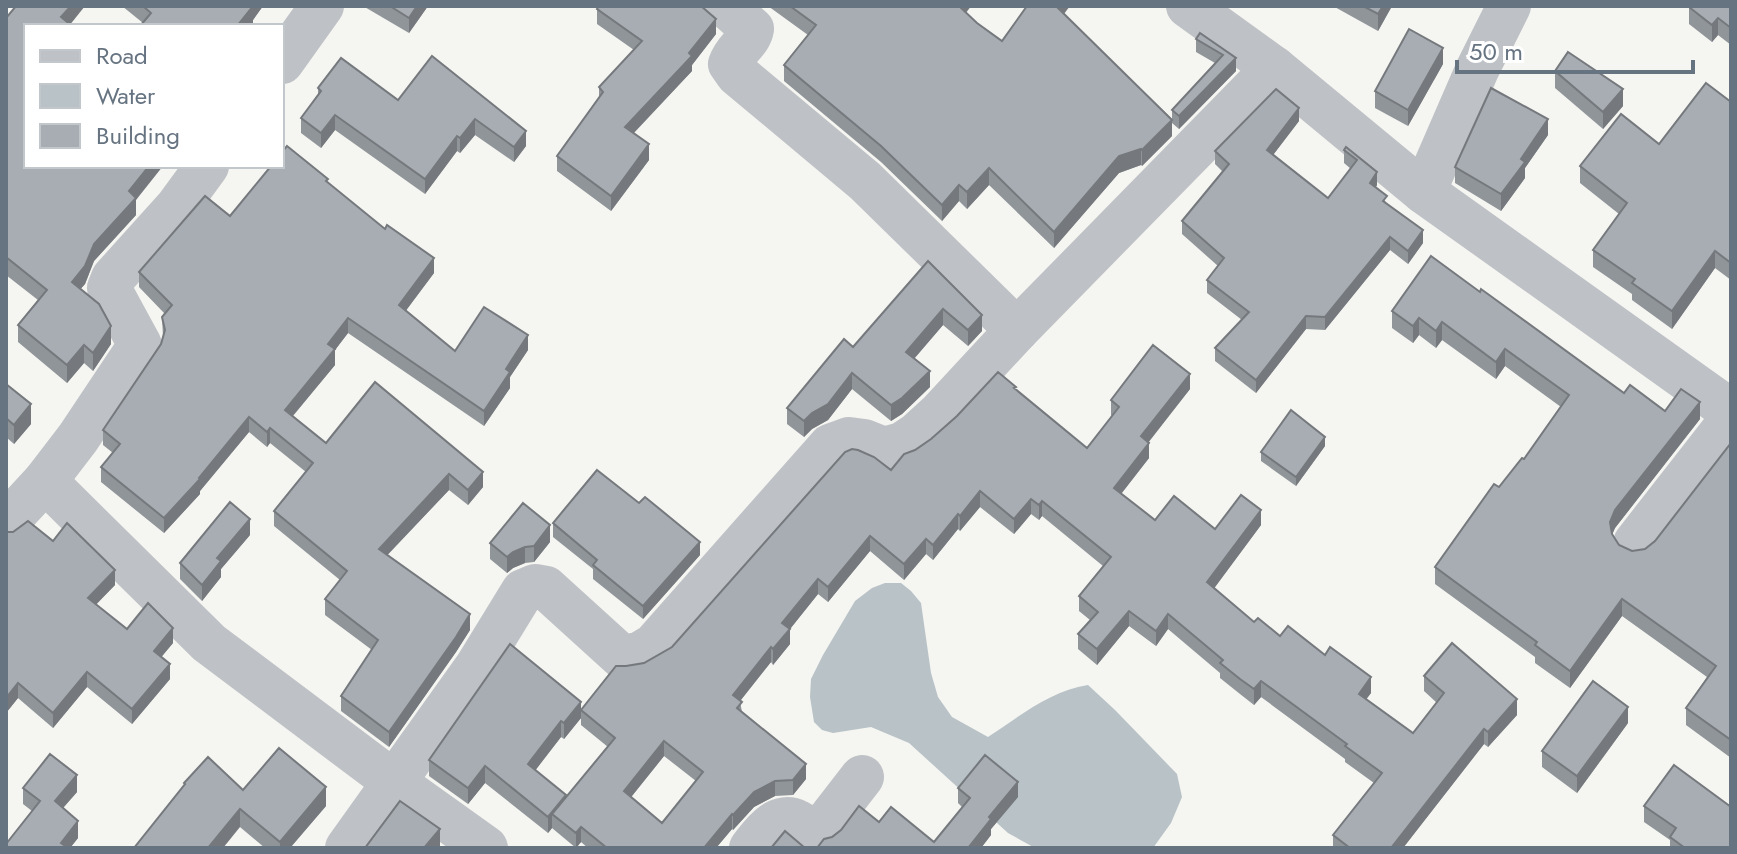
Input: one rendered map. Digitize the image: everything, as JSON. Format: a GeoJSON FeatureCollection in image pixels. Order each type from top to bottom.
{"type":"FeatureCollection","features":[{"type":"Feature","properties":{"kind":"street"},"geometry":{"type":"LineString","coordinates":[[284,59],[322,6]]}},
{"type":"Feature","properties":{"kind":"street"},"geometry":{"type":"LineString","coordinates":[[726,6],[752,29],[751,36],[733,54],[730,64],[737,74],[865,181],[1017,330]]}},
{"type":"Feature","properties":{"kind":"street"},"geometry":{"type":"LineString","coordinates":[[1188,6],[1274,68],[1424,192],[1731,411]]}},
{"type":"Feature","properties":{"kind":"street"},"geometry":{"type":"LineString","coordinates":[[1424,192],[1477,70],[1509,6]]}},
{"type":"Feature","properties":{"kind":"street"},"geometry":{"type":"LineString","coordinates":[[347,848],[477,666],[523,591],[535,586],[546,588],[622,657],[639,654],[654,645],[830,446],[849,439],[884,449],[902,444],[917,434],[1274,68]]}},
{"type":"Feature","properties":{"kind":"street"},"geometry":{"type":"LineString","coordinates":[[6,523],[45,481],[78,438],[140,345],[109,288],[113,278],[177,207],[206,168]]}},
{"type":"Feature","properties":{"kind":"street"},"geometry":{"type":"LineString","coordinates":[[1635,543],[1731,420]]}},
{"type":"Feature","properties":{"kind":"street"},"geometry":{"type":"LineString","coordinates":[[45,481],[209,643],[486,848]]}},
{"type":"Feature","properties":{"kind":"street"},"geometry":{"type":"LineString","coordinates":[[751,848],[769,825],[781,820],[795,820],[809,830],[821,830],[862,777]]}},
{"type":"Feature","properties":{"kind":"water"},"geometry":{"type":"Polygon","coordinates":[[[885,583],[901,583],[921,603],[931,673],[938,697],[952,717],[988,737],[1048,699],[1088,685],[1115,710],[1177,774],[1182,797],[1171,823],[1153,848],[1035,848],[1008,833],[909,743],[871,727],[833,733],[822,730],[814,722],[811,679],[855,601],[872,588],[885,583]]]}},
{"type":"Feature","properties":{"kind":"building"},"geometry":{"type":"Polygon","coordinates":[[[16,6],[71,6],[61,17],[70,24],[24,24],[24,168],[147,168],[129,191],[136,198],[94,244],[85,266],[72,282],[99,304],[111,326],[93,353],[84,345],[67,365],[18,325],[47,290],[6,257],[6,18],[16,6]]]}},
{"type":"Feature","properties":{"kind":"building"},"geometry":{"type":"Polygon","coordinates":[[[143,6],[253,6],[239,24],[142,24],[151,13],[143,6]]]}},
{"type":"Feature","properties":{"kind":"building"},"geometry":{"type":"Polygon","coordinates":[[[390,6],[417,6],[409,18],[390,6]]]}},
{"type":"Feature","properties":{"kind":"building"},"geometry":{"type":"Polygon","coordinates":[[[599,6],[701,6],[716,19],[689,53],[692,56],[625,127],[649,144],[611,196],[557,156],[603,92],[599,87],[642,41],[597,9],[599,6]]]}},
{"type":"Feature","properties":{"kind":"building"},"geometry":{"type":"Polygon","coordinates":[[[790,6],[959,6],[1002,41],[1027,6],[1057,6],[1172,120],[1142,150],[1119,156],[1054,232],[989,168],[967,192],[959,185],[942,205],[881,146],[784,65],[816,25],[790,6]]]}},
{"type":"Feature","properties":{"kind":"building"},"geometry":{"type":"Polygon","coordinates":[[[1363,6],[1383,6],[1378,14],[1363,6]]]}},
{"type":"Feature","properties":{"kind":"building"},"geometry":{"type":"Polygon","coordinates":[[[1690,6],[1731,6],[1731,28],[1718,18],[1712,25],[1690,6]]]}},
{"type":"Feature","properties":{"kind":"building"},"geometry":{"type":"Polygon","coordinates":[[[1409,29],[1443,48],[1408,110],[1375,91],[1409,29]]]}},
{"type":"Feature","properties":{"kind":"building"},"geometry":{"type":"Polygon","coordinates":[[[1200,33],[1236,58],[1179,116],[1172,110],[1223,55],[1196,39],[1200,33]]]}},
{"type":"Feature","properties":{"kind":"building"},"geometry":{"type":"Polygon","coordinates":[[[1568,52],[1623,89],[1603,112],[1555,71],[1568,52]]]}},
{"type":"Feature","properties":{"kind":"building"},"geometry":{"type":"Polygon","coordinates":[[[432,56],[526,131],[514,147],[475,119],[460,138],[457,136],[425,179],[335,115],[321,133],[301,118],[321,91],[318,88],[341,58],[398,100],[432,56]]]}},
{"type":"Feature","properties":{"kind":"building"},"geometry":{"type":"Polygon","coordinates":[[[1706,83],[1731,102],[1731,263],[1715,251],[1672,311],[1632,283],[1635,279],[1593,250],[1627,203],[1580,166],[1621,114],[1659,144],[1706,83]]]}},
{"type":"Feature","properties":{"kind":"building"},"geometry":{"type":"Polygon","coordinates":[[[1491,88],[1548,119],[1521,159],[1525,162],[1501,194],[1455,167],[1491,88]]]}},
{"type":"Feature","properties":{"kind":"building"},"geometry":{"type":"Polygon","coordinates":[[[1276,89],[1299,108],[1267,150],[1328,198],[1357,160],[1344,150],[1346,147],[1377,172],[1370,183],[1387,196],[1383,201],[1423,230],[1408,251],[1390,237],[1325,317],[1306,316],[1256,380],[1215,348],[1249,312],[1207,280],[1224,258],[1182,221],[1229,164],[1215,151],[1276,89]]]}},
{"type":"Feature","properties":{"kind":"building"},"geometry":{"type":"Polygon","coordinates":[[[287,146],[385,229],[387,225],[434,258],[399,305],[455,351],[484,307],[528,335],[506,369],[510,372],[484,411],[348,318],[328,344],[335,349],[285,410],[326,443],[375,382],[483,472],[468,490],[449,474],[379,549],[470,614],[389,732],[341,696],[378,640],[325,599],[347,571],[274,511],[313,463],[270,428],[267,432],[249,417],[200,479],[164,518],[101,467],[120,444],[103,430],[161,344],[165,330],[162,317],[172,305],[139,272],[205,196],[230,216],[269,168],[284,168],[284,150],[287,146]]]}},
{"type":"Feature","properties":{"kind":"building"},"geometry":{"type":"Polygon","coordinates":[[[1431,256],[1624,393],[1630,385],[1665,411],[1681,389],[1700,402],[1615,510],[1610,522],[1612,534],[1619,545],[1632,551],[1645,549],[1655,541],[1731,443],[1731,740],[1686,708],[1716,666],[1622,599],[1570,671],[1535,645],[1537,642],[1435,567],[1494,484],[1499,487],[1524,459],[1569,395],[1505,349],[1496,362],[1442,322],[1436,331],[1419,318],[1413,326],[1392,311],[1431,256]]]}},
{"type":"Feature","properties":{"kind":"building"},"geometry":{"type":"Polygon","coordinates":[[[928,261],[982,315],[968,330],[943,309],[906,352],[930,371],[891,405],[852,373],[828,404],[804,421],[787,408],[844,339],[853,347],[928,261]]]}},
{"type":"Feature","properties":{"kind":"building"},"geometry":{"type":"Polygon","coordinates":[[[1153,345],[1190,374],[1141,436],[1149,443],[1114,488],[1155,520],[1174,496],[1215,529],[1241,495],[1261,510],[1207,582],[1254,622],[1258,618],[1280,636],[1288,626],[1325,655],[1330,647],[1371,677],[1359,694],[1413,733],[1444,693],[1424,676],[1452,643],[1517,699],[1488,732],[1484,729],[1391,848],[1350,848],[1333,835],[1382,773],[1261,681],[1254,689],[1240,679],[1220,663],[1223,660],[1168,614],[1156,631],[1129,611],[1097,649],[1078,634],[1098,612],[1079,596],[1111,557],[1042,501],[1039,505],[1031,499],[1014,519],[980,491],[933,545],[926,539],[904,564],[870,536],[828,587],[818,579],[782,623],[790,629],[773,649],[771,647],[733,695],[742,702],[737,708],[806,764],[793,780],[775,781],[754,792],[704,848],[607,848],[581,827],[576,833],[552,814],[615,738],[581,710],[616,666],[644,663],[672,647],[845,452],[858,450],[891,470],[904,454],[931,439],[957,416],[998,372],[1087,448],[1119,407],[1111,400],[1153,345]],[[664,741],[624,791],[662,823],[703,772],[664,741]]]}},
{"type":"Feature","properties":{"kind":"building"},"geometry":{"type":"Polygon","coordinates":[[[6,384],[31,404],[14,425],[6,418],[6,384]]]}},
{"type":"Feature","properties":{"kind":"building"},"geometry":{"type":"Polygon","coordinates":[[[1291,410],[1325,437],[1296,477],[1261,452],[1291,410]]]}},
{"type":"Feature","properties":{"kind":"building"},"geometry":{"type":"Polygon","coordinates":[[[597,470],[639,503],[645,497],[700,542],[643,606],[593,565],[597,560],[553,523],[597,470]]]}},
{"type":"Feature","properties":{"kind":"building"},"geometry":{"type":"Polygon","coordinates":[[[230,502],[250,519],[217,558],[221,561],[202,585],[180,563],[230,502]]]}},
{"type":"Feature","properties":{"kind":"building"},"geometry":{"type":"Polygon","coordinates":[[[523,503],[550,525],[534,546],[525,547],[507,557],[490,543],[523,503]]]}},
{"type":"Feature","properties":{"kind":"building"},"geometry":{"type":"Polygon","coordinates":[[[28,521],[53,541],[67,523],[115,570],[88,598],[127,629],[148,603],[173,628],[154,651],[170,664],[132,709],[87,672],[53,713],[18,683],[6,698],[6,532],[13,532],[28,521]]]}},
{"type":"Feature","properties":{"kind":"building"},"geometry":{"type":"Polygon","coordinates":[[[510,644],[581,702],[564,723],[561,721],[528,764],[566,795],[548,817],[485,766],[468,788],[429,760],[510,644]]]}},
{"type":"Feature","properties":{"kind":"building"},"geometry":{"type":"Polygon","coordinates":[[[1593,681],[1628,707],[1577,776],[1542,751],[1593,681]]]}},
{"type":"Feature","properties":{"kind":"building"},"geometry":{"type":"Polygon","coordinates":[[[279,748],[326,787],[280,842],[240,809],[208,848],[134,848],[208,757],[243,790],[279,748]]]}},
{"type":"Feature","properties":{"kind":"building"},"geometry":{"type":"Polygon","coordinates":[[[50,754],[77,775],[55,801],[78,821],[61,843],[68,848],[6,848],[40,801],[23,788],[50,754]]]}},
{"type":"Feature","properties":{"kind":"building"},"geometry":{"type":"Polygon","coordinates":[[[985,755],[1018,782],[968,848],[817,848],[824,839],[841,830],[859,806],[879,822],[891,807],[934,842],[970,798],[958,788],[985,755]]]}},
{"type":"Feature","properties":{"kind":"building"},"geometry":{"type":"Polygon","coordinates":[[[1674,765],[1731,807],[1731,848],[1685,848],[1670,837],[1676,828],[1644,806],[1674,765]]]}},
{"type":"Feature","properties":{"kind":"building"},"geometry":{"type":"Polygon","coordinates":[[[400,801],[440,829],[424,848],[365,848],[400,801]]]}},
{"type":"Feature","properties":{"kind":"building"},"geometry":{"type":"Polygon","coordinates":[[[785,831],[805,848],[771,848],[785,831]]]}}]}
